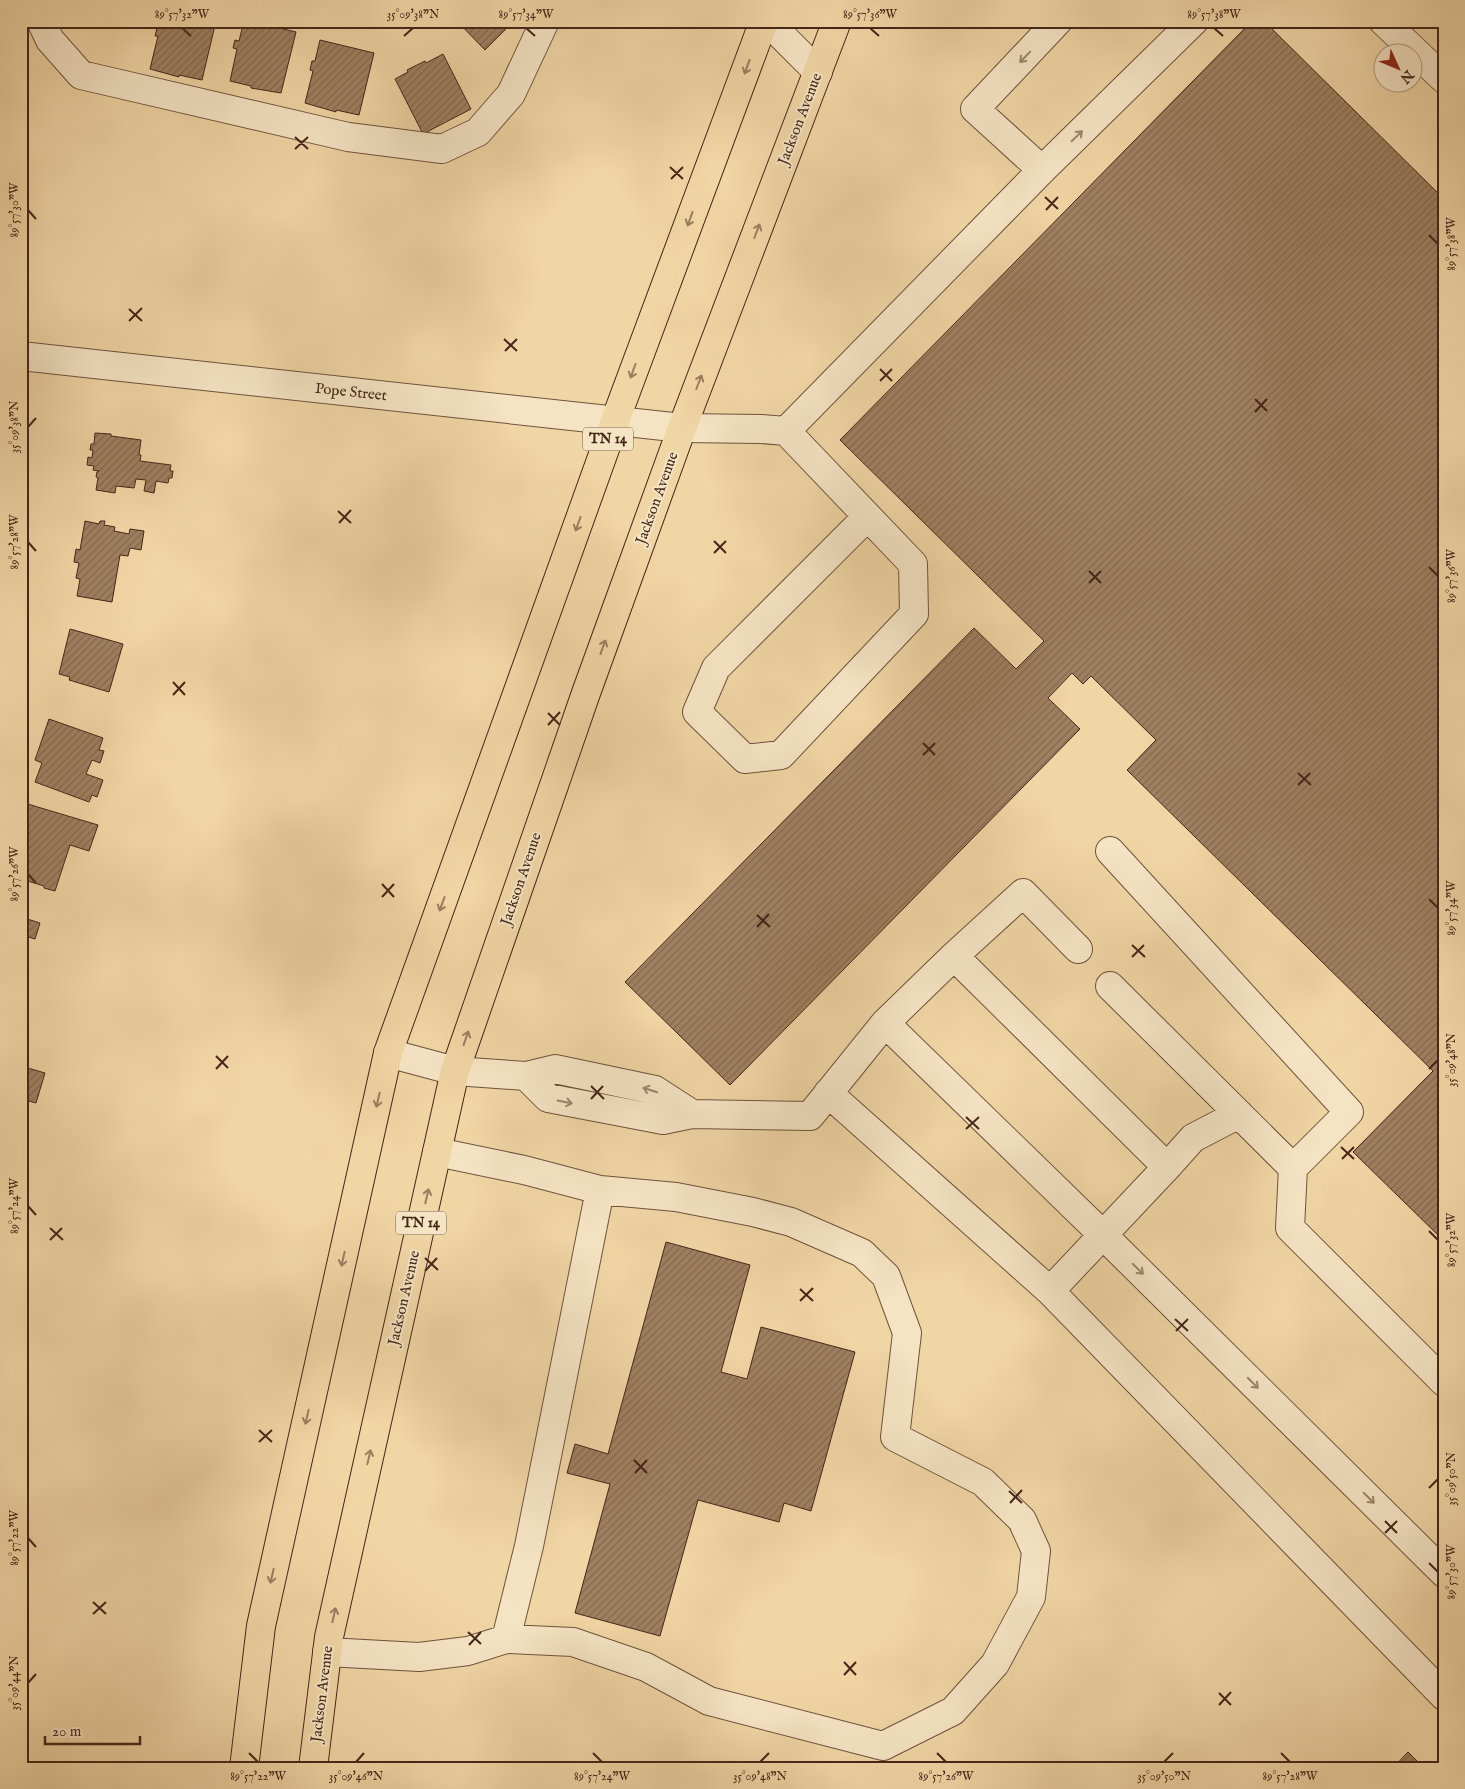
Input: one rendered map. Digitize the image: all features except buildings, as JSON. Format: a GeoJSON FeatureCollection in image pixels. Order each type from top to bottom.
{"type":"FeatureCollection","features":[{"type":"Feature","properties":{"kind":"main road","name":"TN 14"},"geometry":{"type":"LineString","coordinates":[[244,1768],[261,1626],[388,1053],[614,421],[765,21]]}},
{"type":"Feature","properties":{"kind":"main road","name":"Jackson Avenue"},"geometry":{"type":"LineString","coordinates":[[313,1768],[333,1618],[455,1071],[586,693],[682,428],[837,21]]}},
{"type":"Feature","properties":{"kind":"street"},"geometry":{"type":"LineString","coordinates":[[41,21],[50,40],[81,75],[348,137],[442,149],[478,132],[511,94],[545,21]]}},
{"type":"Feature","properties":{"kind":"street"},"geometry":{"type":"LineString","coordinates":[[765,21],[818,72]]}},
{"type":"Feature","properties":{"kind":"street"},"geometry":{"type":"LineString","coordinates":[[1042,170],[975,108],[1058,21]]}},
{"type":"Feature","properties":{"kind":"street"},"geometry":{"type":"LineString","coordinates":[[867,517],[716,668],[697,712],[745,759],[781,755],[914,614],[913,564],[786,431],[1042,170],[1194,21]]}},
{"type":"Feature","properties":{"kind":"street"},"geometry":{"type":"LineString","coordinates":[[1383,21],[1444,79]]}},
{"type":"Feature","properties":{"kind":"street","name":"Pope Street"},"geometry":{"type":"LineString","coordinates":[[21,356],[682,428],[786,431]]}},
{"type":"Feature","properties":{"kind":"street"},"geometry":{"type":"LineString","coordinates":[[1110,851],[1349,1112],[1293,1168],[1290,1228],[1444,1382]]}},
{"type":"Feature","properties":{"kind":"street"},"geometry":{"type":"LineString","coordinates":[[388,1053],[455,1071],[526,1076],[548,1098],[663,1120],[692,1114],[810,1116],[884,1023],[1023,893],[1078,948]]}},
{"type":"Feature","properties":{"kind":"street"},"geometry":{"type":"LineString","coordinates":[[954,956],[1167,1167]]}},
{"type":"Feature","properties":{"kind":"street"},"geometry":{"type":"LineString","coordinates":[[1110,986],[1293,1168]]}},
{"type":"Feature","properties":{"kind":"street"},"geometry":{"type":"LineString","coordinates":[[884,1023],[1103,1234],[1444,1573]]}},
{"type":"Feature","properties":{"kind":"street"},"geometry":{"type":"LineString","coordinates":[[828,1093],[1050,1291],[1444,1696]]}},
{"type":"Feature","properties":{"kind":"street"},"geometry":{"type":"LineString","coordinates":[[1050,1291],[1193,1138],[1239,1114]]}},
{"type":"Feature","properties":{"kind":"street"},"geometry":{"type":"LineString","coordinates":[[327,1652],[419,1657],[468,1651],[506,1639],[573,1642],[646,1667],[708,1701],[883,1746],[953,1711],[995,1664],[1031,1597],[1036,1551],[1022,1520],[983,1482],[895,1437],[907,1333],[886,1276],[862,1253],[791,1222],[753,1212],[676,1198],[600,1190],[524,1170],[437,1152]]}},
{"type":"Feature","properties":{"kind":"street"},"geometry":{"type":"LineString","coordinates":[[506,1639],[529,1546],[600,1190]]}}]}
